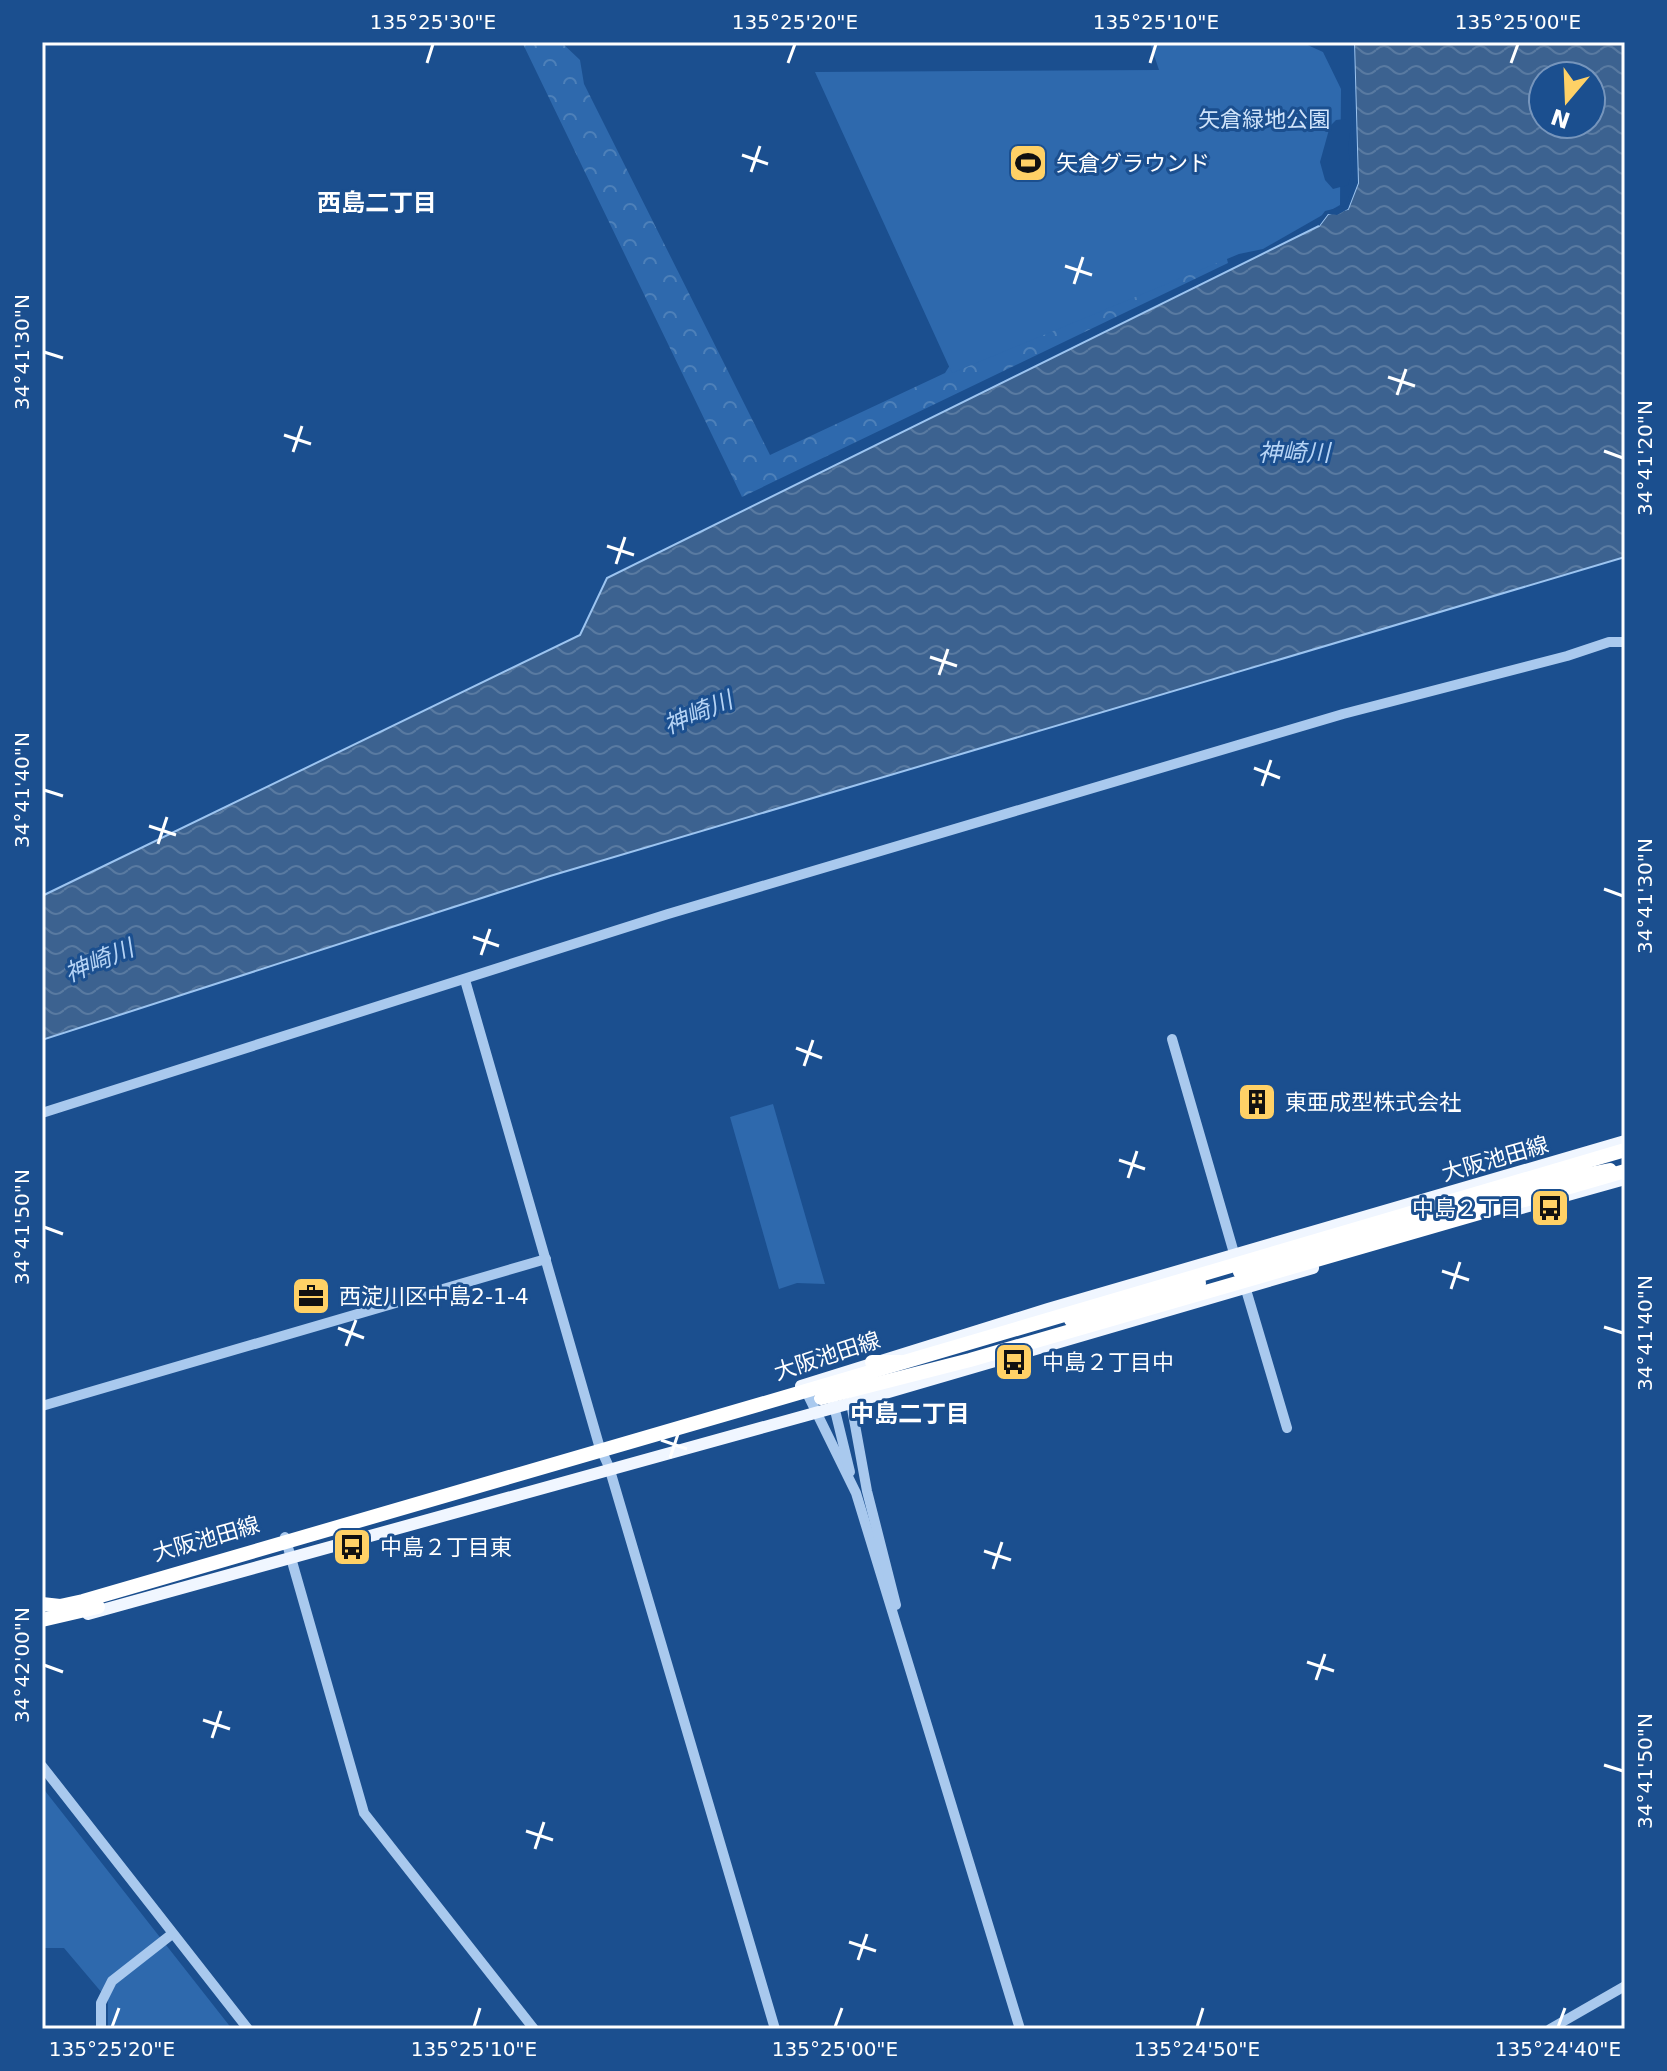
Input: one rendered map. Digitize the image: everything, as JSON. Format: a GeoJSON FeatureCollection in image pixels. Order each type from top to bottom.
{"type":"FeatureCollection","features":[{"type":"Feature","properties":{"kind":"highway"},"geometry":{"type":"LineString","coordinates":[[872,1362],[917,1363],[946,1356],[1229,1274],[1625,1150]]}},
{"type":"Feature","properties":{"kind":"highway"},"geometry":{"type":"LineString","coordinates":[[42,1606],[83,1601],[307,1538],[1316,1246],[1569,1178],[1625,1169]]}},
{"type":"Feature","properties":{"kind":"highway"},"geometry":{"type":"LineString","coordinates":[[42,1620],[835,1394],[970,1360],[1625,1169]]}},
{"type":"Feature","properties":{"kind":"highway"},"geometry":{"type":"LineString","coordinates":[[1240,1272],[1316,1246]]}},
{"type":"Feature","properties":{"kind":"main road","name":"大阪池田線"},"geometry":{"type":"LineString","coordinates":[[42,1606],[599,1445],[1625,1141]]}},
{"type":"Feature","properties":{"kind":"main road","name":"大阪池田線"},"geometry":{"type":"LineString","coordinates":[[42,1627],[292,1559],[609,1467],[851,1403],[1625,1179]]}},
{"type":"Feature","properties":{"kind":"street"},"geometry":{"type":"LineString","coordinates":[[42,1113],[668,914],[1343,714],[1567,656],[1609,642],[1625,642]]}},
{"type":"Feature","properties":{"kind":"street"},"geometry":{"type":"LineString","coordinates":[[465,980],[599,1445],[609,1467],[775,2029]]}},
{"type":"Feature","properties":{"kind":"street"},"geometry":{"type":"LineString","coordinates":[[1172,1039],[1287,1428]]}},
{"type":"Feature","properties":{"kind":"street"},"geometry":{"type":"LineString","coordinates":[[42,1406],[546,1259]]}},
{"type":"Feature","properties":{"kind":"street"},"geometry":{"type":"LineString","coordinates":[[854,1368],[837,1385],[834,1407],[856,1493],[1020,2029]]}},
{"type":"Feature","properties":{"kind":"street"},"geometry":{"type":"LineString","coordinates":[[803,1385],[856,1493]]}},
{"type":"Feature","properties":{"kind":"street"},"geometry":{"type":"LineString","coordinates":[[851,1403],[867,1491],[905,1646]]}},
{"type":"Feature","properties":{"kind":"street"},"geometry":{"type":"LineString","coordinates":[[285,1537],[364,1813],[534,2029]]}},
{"type":"Feature","properties":{"kind":"street"},"geometry":{"type":"LineString","coordinates":[[42,1766],[248,2029]]}},
{"type":"Feature","properties":{"kind":"street"},"geometry":{"type":"LineString","coordinates":[[101,2029],[101,2003],[112,1981],[172,1934]]}},
{"type":"Feature","properties":{"kind":"street"},"geometry":{"type":"LineString","coordinates":[[1550,2029],[1625,1986]]}},
{"type":"Feature","properties":{"kind":"green space"},"geometry":{"type":"Polygon","coordinates":[[[522,42],[561,42],[580,60],[584,84],[770,455],[945,373],[959,351],[1223,244],[1228,263],[742,497],[522,42]]]}},
{"type":"Feature","properties":{"kind":"green space","name":"矢倉グラウンド"},"geometry":{"type":"Polygon","coordinates":[[[1301,42],[1323,52],[1341,89],[1340,205],[1263,249],[1239,254],[952,373],[815,72],[1159,70],[1150,43],[1301,42]]]}},
{"type":"Feature","properties":{"kind":"green space"},"geometry":{"type":"Polygon","coordinates":[[[773,1104],[825,1284],[797,1283],[779,1289],[730,1117],[773,1104]]]}},
{"type":"Feature","properties":{"kind":"green space"},"geometry":{"type":"Polygon","coordinates":[[[42,1787],[232,2029],[108,2029],[108,2000],[64,1948],[42,1948],[42,1787]]]}},
{"type":"Feature","properties":{"kind":"water","name":"神崎川"},"geometry":{"type":"Polygon","coordinates":[[[1354,42],[1625,42],[1625,557],[550,876],[42,1040],[42,896],[580,635],[607,578],[1319,226],[1328,214],[1348,209],[1358,183],[1354,42]]]}},
{"type":"Feature","properties":{"kind":"pier"},"geometry":{"type":"Polygon","coordinates":[[[1350,42],[1354,42],[1358,183],[1348,209],[1337,215],[1328,214],[1319,226],[1317,222],[1325,211],[1345,206],[1354,183],[1350,42]]]}},
{"type":"Feature","properties":{"kind":"pier"},"geometry":{"type":"Polygon","coordinates":[[[1345,119],[1351,125],[1348,149],[1352,171],[1348,185],[1333,189],[1325,180],[1320,162],[1330,126],[1336,120],[1345,119]]]}},
{"type":"Feature","properties":{"kind":"place","name":"矢倉グラウンド"},"geometry":{"type":"Point","coordinates":[1028,163]}},
{"type":"Feature","properties":{"kind":"place","name":"東亜成型株式会社"},"geometry":{"type":"Point","coordinates":[1257,1102]}},
{"type":"Feature","properties":{"kind":"place","name":"中島２丁目"},"geometry":{"type":"Point","coordinates":[1550,1208]}},
{"type":"Feature","properties":{"kind":"place","name":"西淀川区中島2-1-4"},"geometry":{"type":"Point","coordinates":[311,1296]}},
{"type":"Feature","properties":{"kind":"place","name":"中島２丁目中"},"geometry":{"type":"Point","coordinates":[1014,1362]}},
{"type":"Feature","properties":{"kind":"place","name":"中島２丁目東"},"geometry":{"type":"Point","coordinates":[352,1547]}},
{"type":"Feature","properties":{"kind":"district","name":"西島二丁目"},"geometry":{"type":"Point","coordinates":[377,203]}},
{"type":"Feature","properties":{"kind":"district","name":"中島二丁目"},"geometry":{"type":"Point","coordinates":[910,1414]}},
{"type":"Feature","properties":{"kind":"park label","name":"矢倉緑地公園"},"geometry":{"type":"Point","coordinates":[1264,119]}}]}
